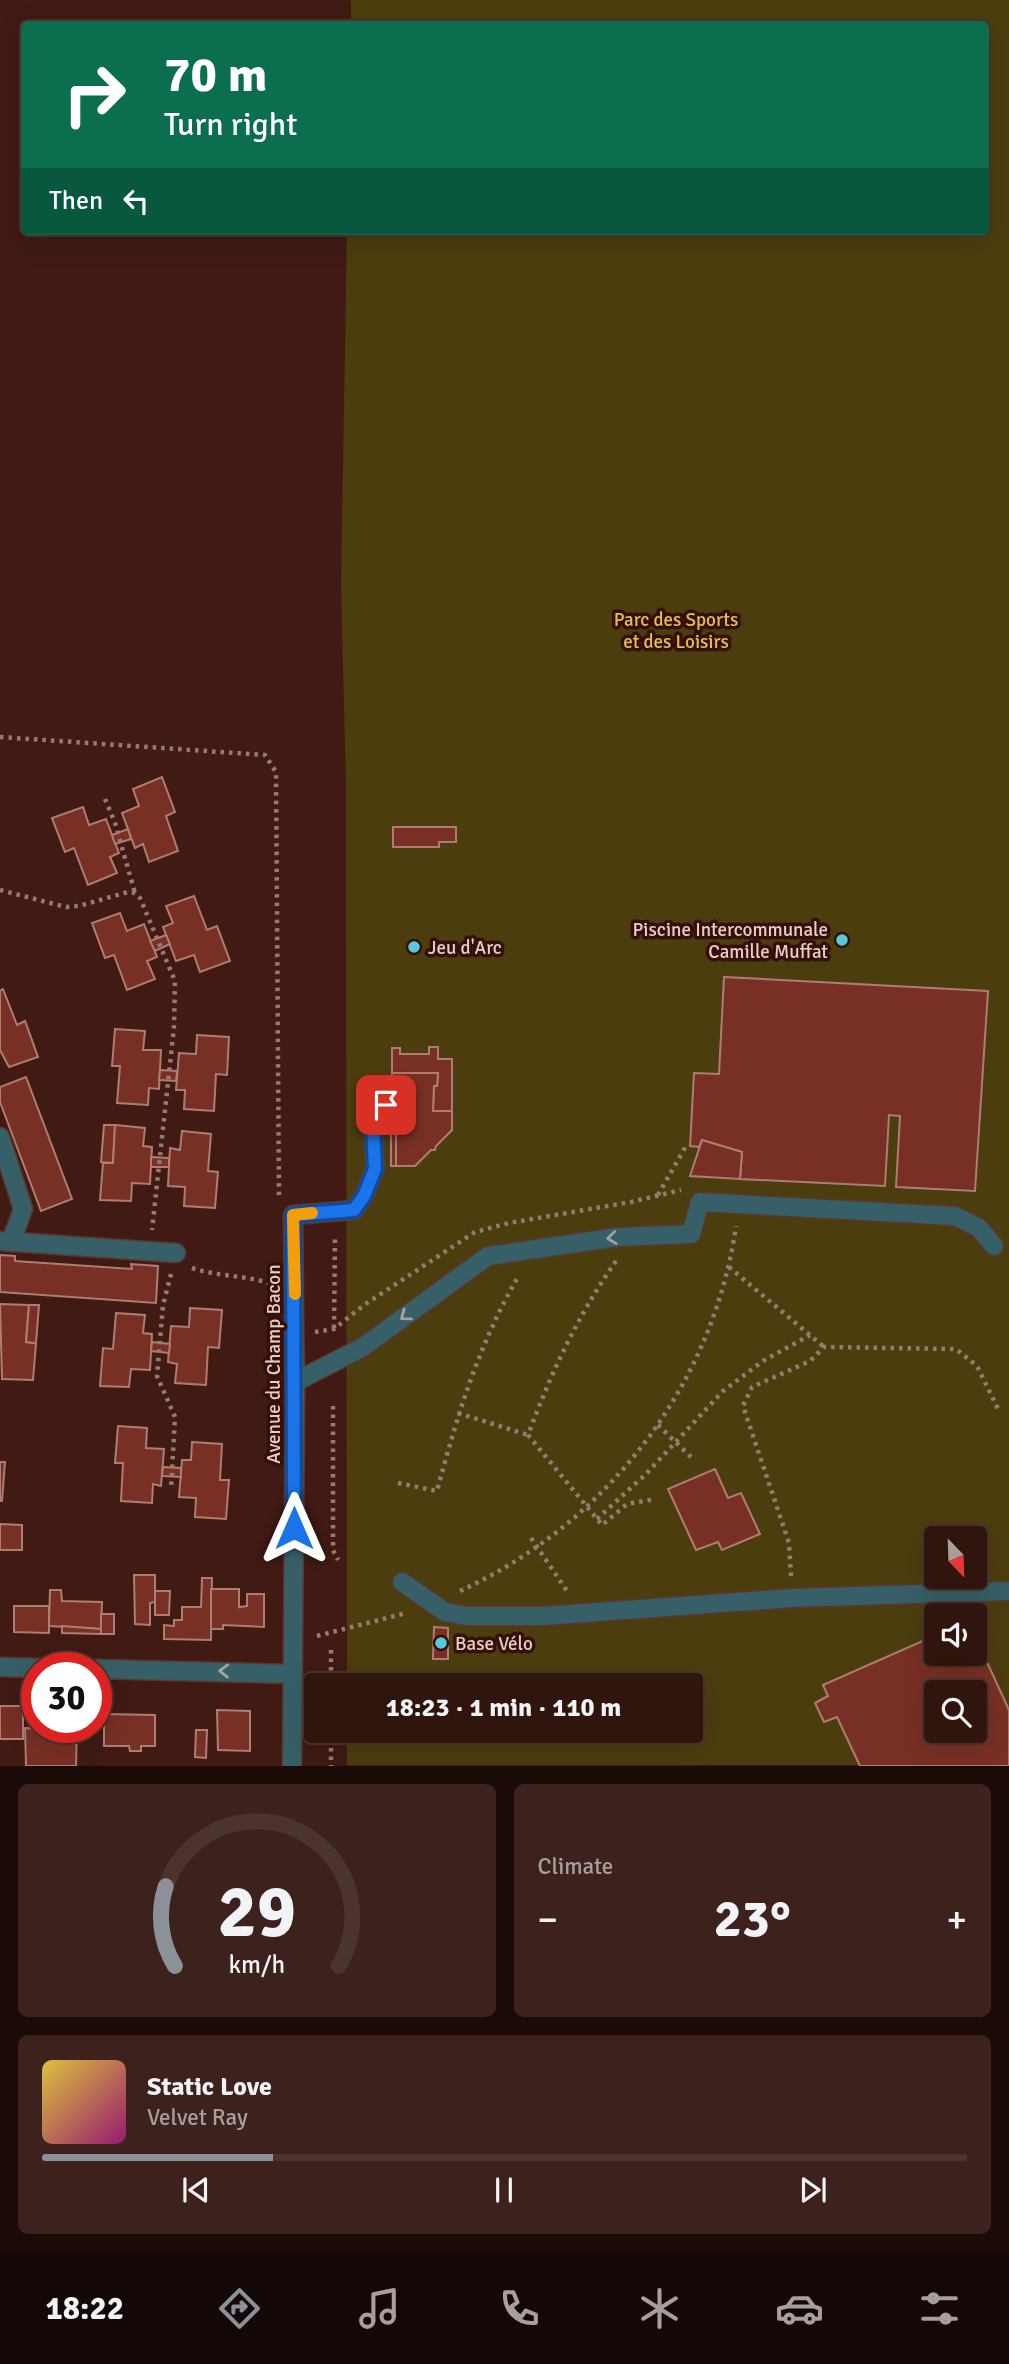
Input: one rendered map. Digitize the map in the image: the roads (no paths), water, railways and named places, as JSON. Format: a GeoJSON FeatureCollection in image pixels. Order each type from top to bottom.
{"type":"FeatureCollection","features":[{"type":"Feature","properties":{"kind":"street","name":"Avenue du Champ Bacon"},"geometry":{"type":"LineString","coordinates":[[292,1766],[295,1382],[293,1215],[354,1210],[364,1196],[375,1169],[373,1126],[386,1105]]}},
{"type":"Feature","properties":{"kind":"street"},"geometry":{"type":"LineString","coordinates":[[0,1138],[23,1209],[6,1241],[176,1253]]}},
{"type":"Feature","properties":{"kind":"street"},"geometry":{"type":"LineString","coordinates":[[295,1382],[363,1347],[488,1256],[631,1236],[691,1234],[700,1202],[955,1216],[979,1228],[994,1246]]}},
{"type":"Feature","properties":{"kind":"street"},"geometry":{"type":"LineString","coordinates":[[402,1582],[445,1612],[466,1616],[544,1616],[793,1598],[1009,1591]]}},
{"type":"Feature","properties":{"kind":"street"},"geometry":{"type":"LineString","coordinates":[[0,1667],[21,1667]]}},
{"type":"Feature","properties":{"kind":"street"},"geometry":{"type":"LineString","coordinates":[[112,1669],[292,1674]]}},
{"type":"Feature","properties":{"kind":"place","name":"Piscine Intercommunale Camille Muffat"},"geometry":{"type":"Point","coordinates":[842,940]}},
{"type":"Feature","properties":{"kind":"place","name":"Jeu d'Arc"},"geometry":{"type":"Point","coordinates":[414,947]}},
{"type":"Feature","properties":{"kind":"place","name":"Base Vélo"},"geometry":{"type":"Point","coordinates":[441,1643]}},
{"type":"Feature","properties":{"kind":"park label","name":"Parc des Sports et des Loisirs"},"geometry":{"type":"Point","coordinates":[676,630]}}]}
